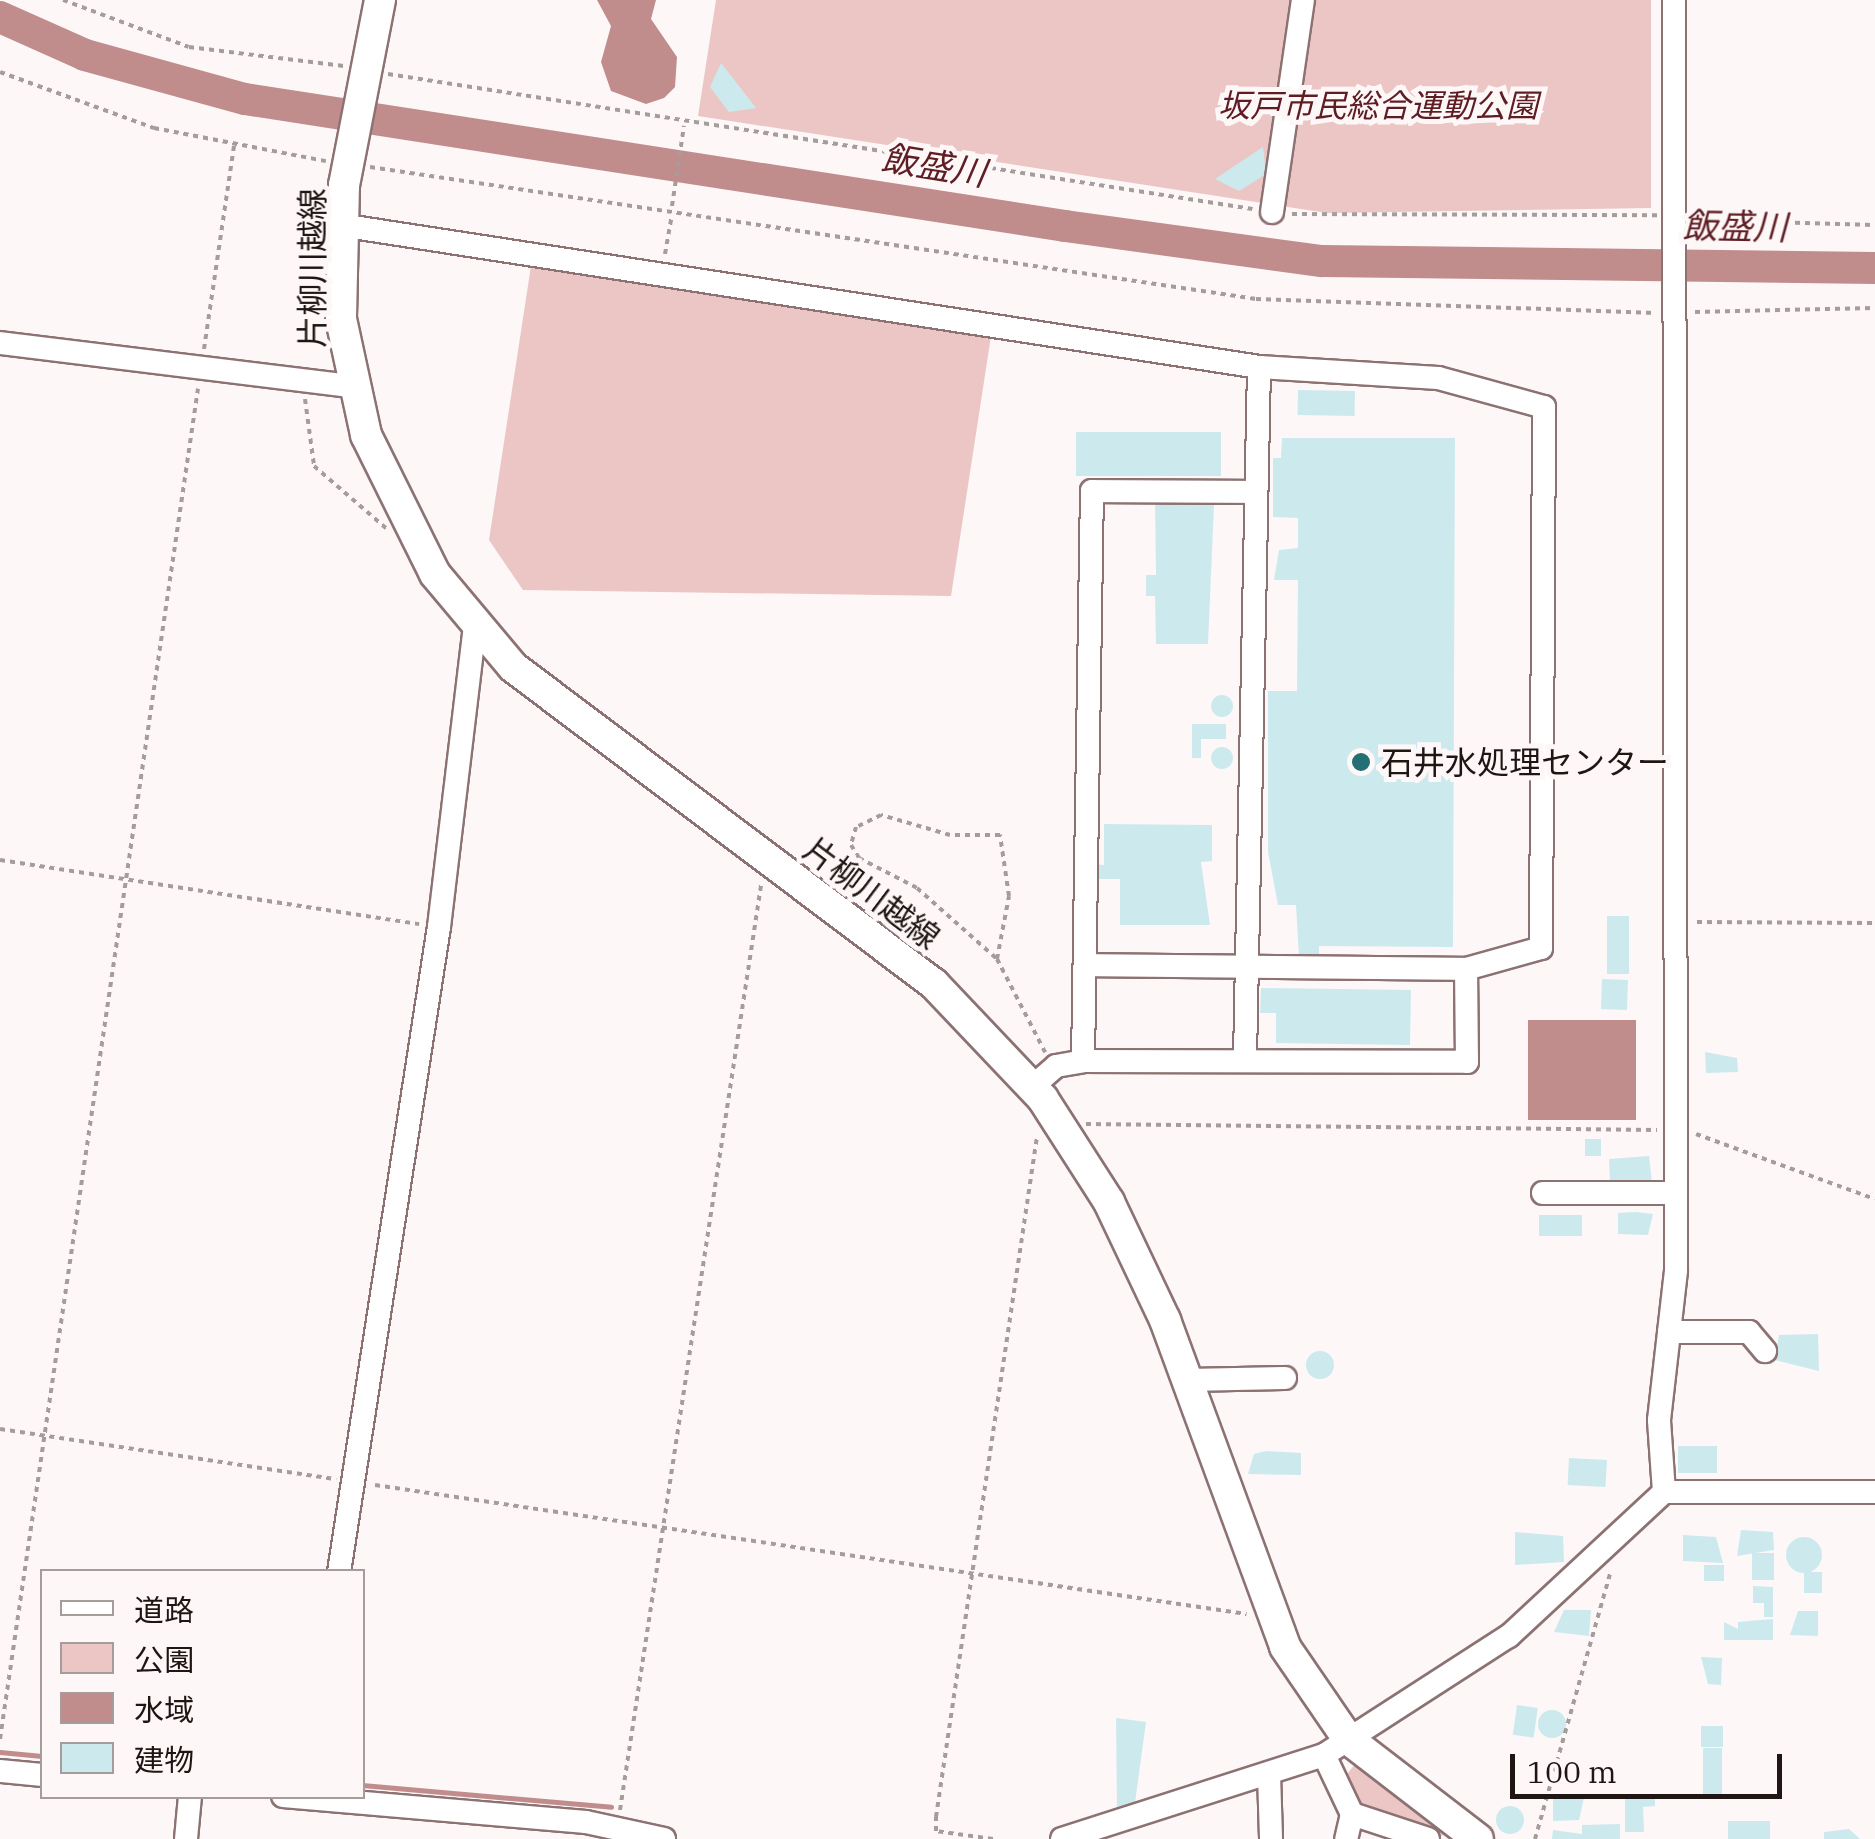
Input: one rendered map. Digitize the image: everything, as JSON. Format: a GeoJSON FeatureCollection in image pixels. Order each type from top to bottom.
{"type":"FeatureCollection","features":[{"type":"Feature","properties":{"kind":"main road","name":"片柳川越線"},"geometry":{"type":"LineString","coordinates":[[380,0],[347,160],[340,226],[351,386],[414,540],[475,628],[574,716],[934,984],[1037,1093],[1062,1124],[1133,1249],[1187,1380],[1270,1614],[1336,1747],[1478,1839]]}},
{"type":"Feature","properties":{"kind":"street"},"geometry":{"type":"LineString","coordinates":[[1272,212],[1303,0]]}},
{"type":"Feature","properties":{"kind":"street"},"geometry":{"type":"LineString","coordinates":[[1664,1492],[1659,1420],[1670,1332],[1674,1193],[1674,0]]}},
{"type":"Feature","properties":{"kind":"street"},"geometry":{"type":"LineString","coordinates":[[340,226],[1258,367],[1438,378],[1544,407],[1541,948],[1466,969],[1085,964]]}},
{"type":"Feature","properties":{"kind":"street"},"geometry":{"type":"LineString","coordinates":[[0,343],[351,386]]}},
{"type":"Feature","properties":{"kind":"street"},"geometry":{"type":"LineString","coordinates":[[1245,1060],[1258,367]]}},
{"type":"Feature","properties":{"kind":"street"},"geometry":{"type":"LineString","coordinates":[[1084,1061],[1092,491],[1256,492]]}},
{"type":"Feature","properties":{"kind":"street"},"geometry":{"type":"LineString","coordinates":[[339,1569],[439,927],[475,628]]}},
{"type":"Feature","properties":{"kind":"street"},"geometry":{"type":"LineString","coordinates":[[1037,1093],[1056,1066],[1084,1061],[1467,1062],[1466,969]]}},
{"type":"Feature","properties":{"kind":"street"},"geometry":{"type":"LineString","coordinates":[[1543,1193],[1674,1193]]}},
{"type":"Feature","properties":{"kind":"street"},"geometry":{"type":"LineString","coordinates":[[1670,1332],[1749,1332],[1765,1351]]}},
{"type":"Feature","properties":{"kind":"street"},"geometry":{"type":"LineString","coordinates":[[1187,1380],[1285,1378]]}},
{"type":"Feature","properties":{"kind":"street"},"geometry":{"type":"LineString","coordinates":[[1062,1839],[1136,1828],[1336,1747],[1509,1636],[1664,1492],[1875,1492]]}},
{"type":"Feature","properties":{"kind":"street"},"geometry":{"type":"LineString","coordinates":[[1336,1747],[1352,1814],[1346,1839]]}},
{"type":"Feature","properties":{"kind":"street"},"geometry":{"type":"LineString","coordinates":[[0,1771],[40,1775]]}},
{"type":"Feature","properties":{"kind":"street"},"geometry":{"type":"LineString","coordinates":[[1268,1774],[1271,1839]]}},
{"type":"Feature","properties":{"kind":"street"},"geometry":{"type":"LineString","coordinates":[[186,1839],[190,1799]]}},
{"type":"Feature","properties":{"kind":"street"},"geometry":{"type":"LineString","coordinates":[[318,1799],[617,1829],[664,1839]]}},
{"type":"Feature","properties":{"kind":"street"},"geometry":{"type":"LineString","coordinates":[[1352,1814],[1428,1839]]}},
{"type":"Feature","properties":{"kind":"path"},"geometry":{"type":"LineString","coordinates":[[63,0],[189,47],[1272,212],[1875,225]]}},
{"type":"Feature","properties":{"kind":"path"},"geometry":{"type":"LineString","coordinates":[[0,72],[154,128],[234,144],[1256,299],[1671,309],[1875,308]]}},
{"type":"Feature","properties":{"kind":"path"},"geometry":{"type":"LineString","coordinates":[[672,206],[684,126]]}},
{"type":"Feature","properties":{"kind":"path"},"geometry":{"type":"LineString","coordinates":[[0,1738],[234,144]]}},
{"type":"Feature","properties":{"kind":"path"},"geometry":{"type":"LineString","coordinates":[[661,275],[670,219]]}},
{"type":"Feature","properties":{"kind":"path"},"geometry":{"type":"LineString","coordinates":[[305,396],[314,466],[362,515],[414,540]]}},
{"type":"Feature","properties":{"kind":"path"},"geometry":{"type":"LineString","coordinates":[[997,959],[1009,896],[1000,835],[950,835],[881,815],[856,827],[851,845],[859,858],[917,888],[997,959],[1016,1008],[1056,1066]]}},
{"type":"Feature","properties":{"kind":"path"},"geometry":{"type":"LineString","coordinates":[[617,1829],[765,856]]}},
{"type":"Feature","properties":{"kind":"path"},"geometry":{"type":"LineString","coordinates":[[0,860],[439,927]]}},
{"type":"Feature","properties":{"kind":"path"},"geometry":{"type":"LineString","coordinates":[[1672,922],[1875,923]]}},
{"type":"Feature","properties":{"kind":"path"},"geometry":{"type":"LineString","coordinates":[[992,1839],[936,1831],[1037,1093]]}},
{"type":"Feature","properties":{"kind":"path"},"geometry":{"type":"LineString","coordinates":[[1062,1124],[1673,1130],[1875,1198]]}},
{"type":"Feature","properties":{"kind":"path"},"geometry":{"type":"LineString","coordinates":[[0,1430],[971,1574],[1270,1614]]}},
{"type":"Feature","properties":{"kind":"path"},"geometry":{"type":"LineString","coordinates":[[1534,1839],[1618,1537]]}},
{"type":"Feature","properties":{"kind":"green space","name":"坂戸市民総合運動公園"},"geometry":{"type":"Polygon","coordinates":[[[716,0],[1651,0],[1651,208],[1327,213],[698,116],[716,0]]]}},
{"type":"Feature","properties":{"kind":"green space"},"geometry":{"type":"Polygon","coordinates":[[[531,266],[991,336],[951,596],[523,590],[489,540],[531,266]]]}},
{"type":"Feature","properties":{"kind":"green space"},"geometry":{"type":"Polygon","coordinates":[[[1356,1763],[1445,1832],[1442,1836],[1355,1807],[1343,1779],[1356,1763]]]}},
{"type":"Feature","properties":{"kind":"water"},"geometry":{"type":"Polygon","coordinates":[[[597,0],[656,0],[651,19],[677,57],[675,87],[664,98],[646,104],[611,91],[601,62],[611,26],[597,0]]]}},
{"type":"Feature","properties":{"kind":"water"},"geometry":{"type":"Polygon","coordinates":[[[1528,1020],[1636,1020],[1636,1120],[1528,1120],[1528,1020]]]}},
{"type":"Feature","properties":{"kind":"building"},"geometry":{"type":"Polygon","coordinates":[[[721,63],[756,108],[729,112],[710,87],[721,63]]]}},
{"type":"Feature","properties":{"kind":"building"},"geometry":{"type":"Polygon","coordinates":[[[1263,147],[1266,174],[1239,191],[1215,179],[1263,147]]]}},
{"type":"Feature","properties":{"kind":"building"},"geometry":{"type":"Polygon","coordinates":[[[1298,390],[1355,391],[1355,416],[1298,415],[1298,390]]]}},
{"type":"Feature","properties":{"kind":"building"},"geometry":{"type":"Polygon","coordinates":[[[1076,432],[1221,432],[1221,476],[1076,476],[1076,432]]]}},
{"type":"Feature","properties":{"kind":"building","name":"石井水処理センター"},"geometry":{"type":"Polygon","coordinates":[[[1282,438],[1455,438],[1453,947],[1319,946],[1319,956],[1299,956],[1296,905],[1278,905],[1268,852],[1268,691],[1297,691],[1298,580],[1274,580],[1279,550],[1298,548],[1298,518],[1273,517],[1273,458],[1281,458],[1282,438]]]}},
{"type":"Feature","properties":{"kind":"building"},"geometry":{"type":"Polygon","coordinates":[[[1155,496],[1214,505],[1208,644],[1156,644],[1155,596],[1146,596],[1146,575],[1156,575],[1155,496]]]}},
{"type":"Feature","properties":{"kind":"building"},"geometry":{"type":"Polygon","coordinates":[[[1222,695],[1233,706],[1222,717],[1211,706],[1222,695]]]}},
{"type":"Feature","properties":{"kind":"building"},"geometry":{"type":"Polygon","coordinates":[[[1192,724],[1226,724],[1226,739],[1201,739],[1201,758],[1192,758],[1192,724]]]}},
{"type":"Feature","properties":{"kind":"building"},"geometry":{"type":"Polygon","coordinates":[[[1222,747],[1233,758],[1222,769],[1211,758],[1222,747]]]}},
{"type":"Feature","properties":{"kind":"building"},"geometry":{"type":"Polygon","coordinates":[[[1104,824],[1212,825],[1212,861],[1201,862],[1210,925],[1120,925],[1120,879],[1090,879],[1090,864],[1104,865],[1104,824]]]}},
{"type":"Feature","properties":{"kind":"building"},"geometry":{"type":"Polygon","coordinates":[[[1607,916],[1629,916],[1629,974],[1607,974],[1607,916]]]}},
{"type":"Feature","properties":{"kind":"building"},"geometry":{"type":"Polygon","coordinates":[[[1602,979],[1628,980],[1627,1010],[1601,1009],[1602,979]]]}},
{"type":"Feature","properties":{"kind":"building"},"geometry":{"type":"Polygon","coordinates":[[[1261,988],[1411,990],[1410,1045],[1276,1043],[1276,1013],[1260,1013],[1261,988]]]}},
{"type":"Feature","properties":{"kind":"building"},"geometry":{"type":"Polygon","coordinates":[[[1705,1052],[1737,1058],[1738,1072],[1706,1073],[1705,1052]]]}},
{"type":"Feature","properties":{"kind":"building"},"geometry":{"type":"Polygon","coordinates":[[[1585,1139],[1601,1139],[1601,1156],[1585,1156],[1585,1139]]]}},
{"type":"Feature","properties":{"kind":"building"},"geometry":{"type":"Polygon","coordinates":[[[1649,1156],[1652,1183],[1610,1182],[1609,1159],[1649,1156]]]}},
{"type":"Feature","properties":{"kind":"building"},"geometry":{"type":"Polygon","coordinates":[[[1618,1213],[1653,1214],[1648,1235],[1618,1234],[1618,1213]]]}},
{"type":"Feature","properties":{"kind":"building"},"geometry":{"type":"Polygon","coordinates":[[[1539,1215],[1582,1215],[1582,1236],[1539,1236],[1539,1215]]]}},
{"type":"Feature","properties":{"kind":"building"},"geometry":{"type":"Polygon","coordinates":[[[1818,1334],[1819,1371],[1775,1360],[1779,1335],[1818,1334]]]}},
{"type":"Feature","properties":{"kind":"building"},"geometry":{"type":"Polygon","coordinates":[[[1320,1351],[1330,1355],[1334,1365],[1330,1375],[1320,1379],[1310,1375],[1306,1365],[1310,1355],[1320,1351]]]}},
{"type":"Feature","properties":{"kind":"building"},"geometry":{"type":"Polygon","coordinates":[[[1678,1446],[1717,1446],[1717,1473],[1678,1473],[1678,1446]]]}},
{"type":"Feature","properties":{"kind":"building"},"geometry":{"type":"Polygon","coordinates":[[[1301,1453],[1301,1475],[1248,1474],[1254,1454],[1301,1453]]]}},
{"type":"Feature","properties":{"kind":"building"},"geometry":{"type":"Polygon","coordinates":[[[1569,1458],[1607,1460],[1606,1487],[1568,1485],[1569,1458]]]}},
{"type":"Feature","properties":{"kind":"building"},"geometry":{"type":"Polygon","coordinates":[[[1741,1530],[1773,1532],[1774,1550],[1737,1556],[1741,1530]]]}},
{"type":"Feature","properties":{"kind":"building"},"geometry":{"type":"Polygon","coordinates":[[[1515,1532],[1563,1536],[1564,1562],[1515,1565],[1515,1532]]]}},
{"type":"Feature","properties":{"kind":"building"},"geometry":{"type":"Polygon","coordinates":[[[1683,1535],[1716,1537],[1723,1563],[1683,1561],[1683,1535]]]}},
{"type":"Feature","properties":{"kind":"building"},"geometry":{"type":"Polygon","coordinates":[[[1804,1537],[1817,1542],[1822,1555],[1817,1568],[1804,1573],[1791,1568],[1786,1555],[1791,1542],[1804,1537]]]}},
{"type":"Feature","properties":{"kind":"building"},"geometry":{"type":"Polygon","coordinates":[[[1752,1553],[1774,1553],[1774,1580],[1752,1580],[1752,1553]]]}},
{"type":"Feature","properties":{"kind":"building"},"geometry":{"type":"Polygon","coordinates":[[[1704,1565],[1724,1565],[1724,1581],[1704,1581],[1704,1565]]]}},
{"type":"Feature","properties":{"kind":"building"},"geometry":{"type":"Polygon","coordinates":[[[1804,1572],[1822,1572],[1822,1593],[1804,1593],[1804,1572]]]}},
{"type":"Feature","properties":{"kind":"building"},"geometry":{"type":"Polygon","coordinates":[[[1753,1586],[1773,1587],[1773,1617],[1764,1617],[1764,1603],[1753,1603],[1753,1586]]]}},
{"type":"Feature","properties":{"kind":"building"},"geometry":{"type":"Polygon","coordinates":[[[1564,1610],[1591,1610],[1589,1636],[1554,1632],[1564,1610]]]}},
{"type":"Feature","properties":{"kind":"building"},"geometry":{"type":"Polygon","coordinates":[[[1798,1611],[1818,1611],[1818,1636],[1790,1635],[1798,1611]]]}},
{"type":"Feature","properties":{"kind":"building"},"geometry":{"type":"Polygon","coordinates":[[[1773,1619],[1773,1640],[1724,1640],[1724,1622],[1738,1629],[1738,1622],[1773,1619]]]}},
{"type":"Feature","properties":{"kind":"building"},"geometry":{"type":"Polygon","coordinates":[[[1701,1657],[1722,1658],[1721,1685],[1708,1684],[1701,1657]]]}},
{"type":"Feature","properties":{"kind":"building"},"geometry":{"type":"Polygon","coordinates":[[[1517,1705],[1538,1708],[1534,1738],[1513,1735],[1517,1705]]]}},
{"type":"Feature","properties":{"kind":"building"},"geometry":{"type":"Polygon","coordinates":[[[1552,1710],[1562,1714],[1566,1724],[1562,1734],[1552,1738],[1542,1734],[1538,1724],[1542,1714],[1552,1710]]]}},
{"type":"Feature","properties":{"kind":"building"},"geometry":{"type":"Polygon","coordinates":[[[1116,1718],[1146,1722],[1135,1803],[1117,1808],[1116,1718]]]}},
{"type":"Feature","properties":{"kind":"building"},"geometry":{"type":"Polygon","coordinates":[[[1701,1726],[1723,1726],[1723,1747],[1701,1747],[1701,1726]]]}},
{"type":"Feature","properties":{"kind":"building"},"geometry":{"type":"Polygon","coordinates":[[[1703,1748],[1722,1748],[1722,1797],[1703,1797],[1703,1748]]]}},
{"type":"Feature","properties":{"kind":"building"},"geometry":{"type":"Polygon","coordinates":[[[1584,1798],[1579,1820],[1553,1821],[1553,1799],[1584,1798]]]}},
{"type":"Feature","properties":{"kind":"building"},"geometry":{"type":"Polygon","coordinates":[[[1655,1798],[1655,1806],[1643,1807],[1644,1832],[1625,1832],[1625,1799],[1655,1798]]]}},
{"type":"Feature","properties":{"kind":"building"},"geometry":{"type":"Polygon","coordinates":[[[1510,1806],[1520,1810],[1524,1820],[1520,1830],[1510,1834],[1500,1830],[1496,1820],[1500,1810],[1510,1806]]]}},
{"type":"Feature","properties":{"kind":"building"},"geometry":{"type":"Polygon","coordinates":[[[1728,1821],[1770,1821],[1770,1839],[1728,1839],[1728,1821]]]}},
{"type":"Feature","properties":{"kind":"building"},"geometry":{"type":"Polygon","coordinates":[[[1620,1824],[1620,1839],[1552,1839],[1553,1830],[1582,1834],[1582,1825],[1620,1824]]]}},
{"type":"Feature","properties":{"kind":"building"},"geometry":{"type":"Polygon","coordinates":[[[1849,1829],[1860,1839],[1824,1839],[1824,1832],[1849,1829]]]}},
{"type":"Feature","properties":{"kind":"waterway","name":"飯盛川"},"geometry":{"type":"LineString","coordinates":[[0,17],[85,55],[245,99],[1065,226],[1322,261],[1875,268]]}},
{"type":"Feature","properties":{"kind":"waterway"},"geometry":{"type":"LineString","coordinates":[[0,1752],[40,1756]]}},
{"type":"Feature","properties":{"kind":"waterway"},"geometry":{"type":"LineString","coordinates":[[365,1785],[611,1807]]}},
{"type":"Feature","properties":{"kind":"place","name":"石井水処理センター"},"geometry":{"type":"Point","coordinates":[1361,762]}}]}
